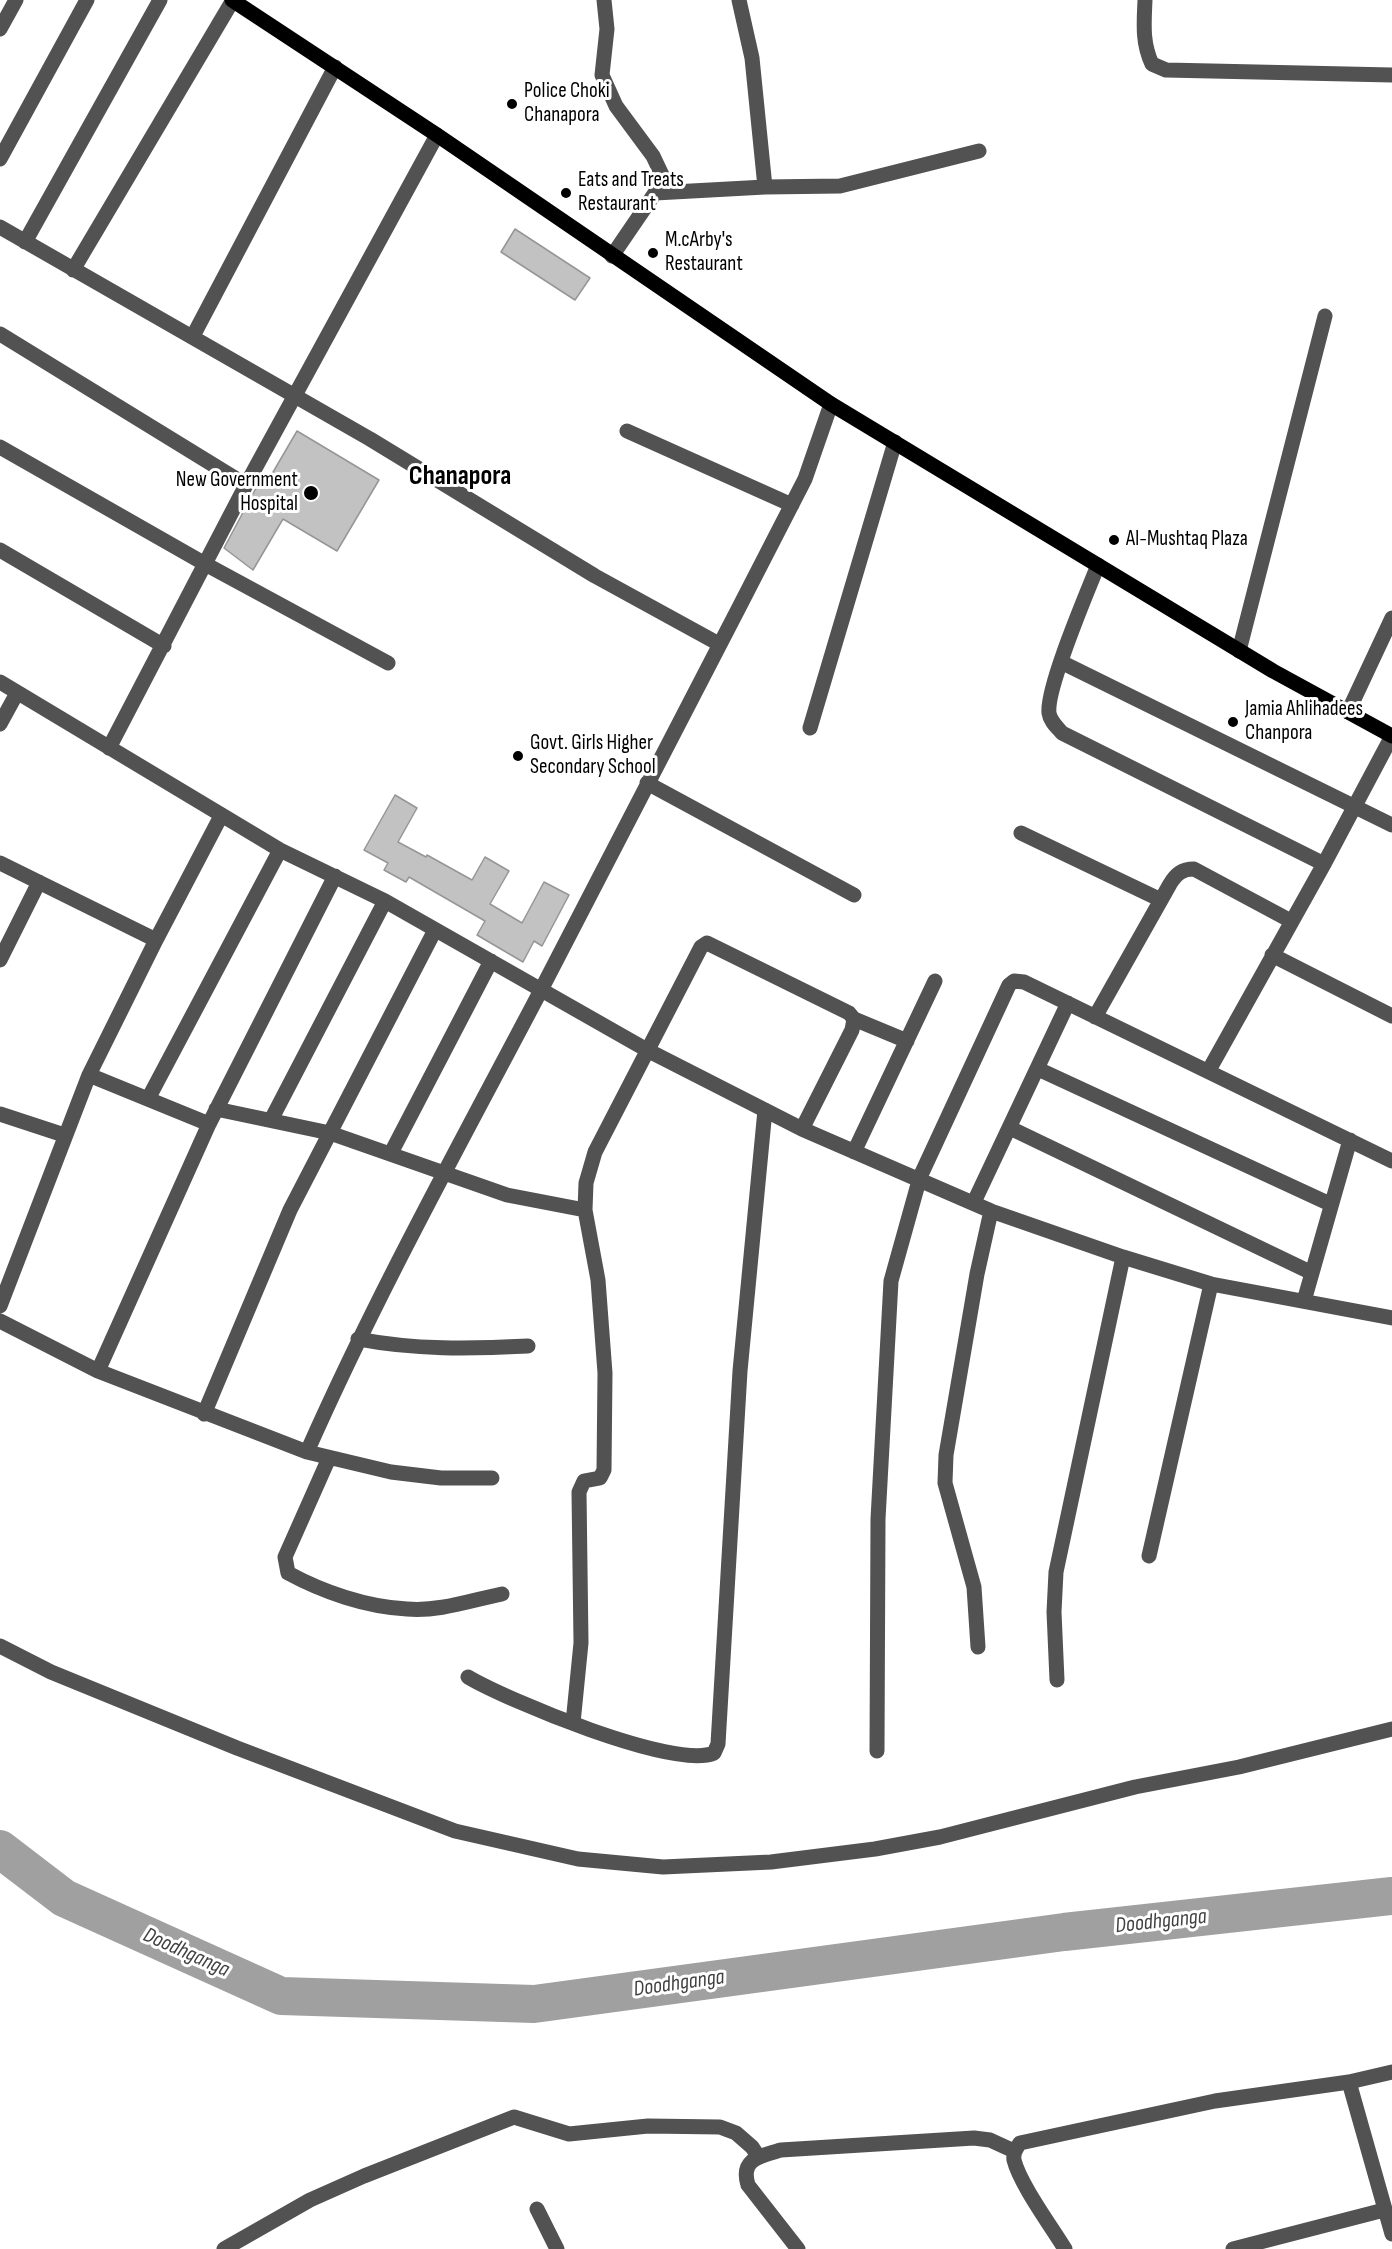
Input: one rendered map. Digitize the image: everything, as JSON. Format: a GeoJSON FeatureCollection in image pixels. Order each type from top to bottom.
{"type":"FeatureCollection","features":[{"type":"Feature","properties":{"kind":"main road"},"geometry":{"type":"LineString","coordinates":[[233,0],[437,135],[831,404],[1239,651],[1392,736]]}},
{"type":"Feature","properties":{"kind":"street"},"geometry":{"type":"LineString","coordinates":[[0,29],[16,0]]}},
{"type":"Feature","properties":{"kind":"street"},"geometry":{"type":"LineString","coordinates":[[0,159],[87,0]]}},
{"type":"Feature","properties":{"kind":"street"},"geometry":{"type":"LineString","coordinates":[[25,242],[160,0]]}},
{"type":"Feature","properties":{"kind":"street"},"geometry":{"type":"LineString","coordinates":[[73,270],[233,0]]}},
{"type":"Feature","properties":{"kind":"street"},"geometry":{"type":"LineString","coordinates":[[604,0],[607,29],[602,75],[616,106],[662,175],[655,194],[612,256]]}},
{"type":"Feature","properties":{"kind":"street"},"geometry":{"type":"LineString","coordinates":[[739,0],[752,58],[765,187]]}},
{"type":"Feature","properties":{"kind":"street"},"geometry":{"type":"LineString","coordinates":[[1145,0],[1146,52],[1152,64],[1166,70],[1392,75]]}},
{"type":"Feature","properties":{"kind":"street"},"geometry":{"type":"LineString","coordinates":[[193,336],[335,67]]}},
{"type":"Feature","properties":{"kind":"street"},"geometry":{"type":"LineString","coordinates":[[109,748],[207,565],[246,485],[437,135]]}},
{"type":"Feature","properties":{"kind":"street"},"geometry":{"type":"LineString","coordinates":[[655,194],[765,187],[840,186],[980,151]]}},
{"type":"Feature","properties":{"kind":"street"},"geometry":{"type":"LineString","coordinates":[[0,227],[370,439],[595,576],[719,644]]}},
{"type":"Feature","properties":{"kind":"street"},"geometry":{"type":"LineString","coordinates":[[1239,651],[1325,316]]}},
{"type":"Feature","properties":{"kind":"street"},"geometry":{"type":"LineString","coordinates":[[0,334],[246,485]]}},
{"type":"Feature","properties":{"kind":"street"},"geometry":{"type":"LineString","coordinates":[[307,1452],[358,1339],[805,479],[831,404]]}},
{"type":"Feature","properties":{"kind":"street"},"geometry":{"type":"LineString","coordinates":[[627,431],[792,505]]}},
{"type":"Feature","properties":{"kind":"street"},"geometry":{"type":"LineString","coordinates":[[810,728],[895,442]]}},
{"type":"Feature","properties":{"kind":"street"},"geometry":{"type":"LineString","coordinates":[[0,447],[207,565],[388,663]]}},
{"type":"Feature","properties":{"kind":"street"},"geometry":{"type":"LineString","coordinates":[[0,550],[164,646]]}},
{"type":"Feature","properties":{"kind":"street"},"geometry":{"type":"LineString","coordinates":[[1098,566],[1061,662],[1049,713],[1062,733],[1324,864]]}},
{"type":"Feature","properties":{"kind":"street"},"geometry":{"type":"LineString","coordinates":[[1348,712],[1392,618]]}},
{"type":"Feature","properties":{"kind":"street"},"geometry":{"type":"LineString","coordinates":[[1061,662],[1392,825]]}},
{"type":"Feature","properties":{"kind":"street"},"geometry":{"type":"LineString","coordinates":[[0,682],[280,850],[385,901],[647,1050],[802,1129],[920,1177],[991,1211],[1123,1257],[1211,1284],[1392,1318]]}},
{"type":"Feature","properties":{"kind":"street"},"geometry":{"type":"LineString","coordinates":[[0,724],[17,693]]}},
{"type":"Feature","properties":{"kind":"street"},"geometry":{"type":"LineString","coordinates":[[1209,1070],[1324,864],[1392,736]]}},
{"type":"Feature","properties":{"kind":"street"},"geometry":{"type":"LineString","coordinates":[[647,783],[854,895]]}},
{"type":"Feature","properties":{"kind":"street"},"geometry":{"type":"LineString","coordinates":[[0,1306],[89,1075],[221,816]]}},
{"type":"Feature","properties":{"kind":"street"},"geometry":{"type":"LineString","coordinates":[[1021,833],[1161,900]]}},
{"type":"Feature","properties":{"kind":"street"},"geometry":{"type":"LineString","coordinates":[[148,1099],[280,850]]}},
{"type":"Feature","properties":{"kind":"street"},"geometry":{"type":"LineString","coordinates":[[0,862],[156,940]]}},
{"type":"Feature","properties":{"kind":"street"},"geometry":{"type":"LineString","coordinates":[[1095,1017],[1176,875],[1186,869],[1194,869],[1291,921]]}},
{"type":"Feature","properties":{"kind":"street"},"geometry":{"type":"LineString","coordinates":[[98,1371],[216,1109],[335,876]]}},
{"type":"Feature","properties":{"kind":"street"},"geometry":{"type":"LineString","coordinates":[[0,960],[39,882]]}},
{"type":"Feature","properties":{"kind":"street"},"geometry":{"type":"LineString","coordinates":[[271,1120],[385,901]]}},
{"type":"Feature","properties":{"kind":"street"},"geometry":{"type":"LineString","coordinates":[[204,1414],[290,1210],[435,930]]}},
{"type":"Feature","properties":{"kind":"street"},"geometry":{"type":"LineString","coordinates":[[573,1723],[581,1643],[579,1492],[584,1481],[600,1478],[604,1470],[605,1372],[601,1315],[598,1280],[585,1210],[586,1183],[595,1152],[701,947],[707,943],[849,1014],[854,1019],[907,1041]]}},
{"type":"Feature","properties":{"kind":"street"},"geometry":{"type":"LineString","coordinates":[[1272,956],[1392,1016]]}},
{"type":"Feature","properties":{"kind":"street"},"geometry":{"type":"LineString","coordinates":[[391,1153],[491,961]]}},
{"type":"Feature","properties":{"kind":"street"},"geometry":{"type":"LineString","coordinates":[[854,1152],[935,981]]}},
{"type":"Feature","properties":{"kind":"street"},"geometry":{"type":"LineString","coordinates":[[877,1751],[878,1530],[891,1281],[920,1177],[1009,985],[1014,981],[1024,982],[1392,1161]]}},
{"type":"Feature","properties":{"kind":"street"},"geometry":{"type":"LineString","coordinates":[[974,1202],[1068,1003]]}},
{"type":"Feature","properties":{"kind":"street"},"geometry":{"type":"LineString","coordinates":[[802,1129],[852,1030],[854,1019]]}},
{"type":"Feature","properties":{"kind":"street"},"geometry":{"type":"LineString","coordinates":[[1038,1069],[1330,1204]]}},
{"type":"Feature","properties":{"kind":"street"},"geometry":{"type":"LineString","coordinates":[[89,1075],[209,1124]]}},
{"type":"Feature","properties":{"kind":"street"},"geometry":{"type":"LineString","coordinates":[[216,1109],[330,1133],[507,1195],[585,1210]]}},
{"type":"Feature","properties":{"kind":"street"},"geometry":{"type":"LineString","coordinates":[[468,1677],[496,1693],[573,1723],[648,1748],[678,1753],[709,1755],[714,1753],[718,1744],[740,1371],[765,1110]]}},
{"type":"Feature","properties":{"kind":"street"},"geometry":{"type":"LineString","coordinates":[[0,1114],[64,1135]]}},
{"type":"Feature","properties":{"kind":"street"},"geometry":{"type":"LineString","coordinates":[[1010,1128],[1311,1272]]}},
{"type":"Feature","properties":{"kind":"street"},"geometry":{"type":"LineString","coordinates":[[1304,1301],[1350,1140]]}},
{"type":"Feature","properties":{"kind":"street"},"geometry":{"type":"LineString","coordinates":[[978,1647],[976,1604],[971,1569],[945,1483],[946,1455],[973,1297],[991,1211]]}},
{"type":"Feature","properties":{"kind":"street"},"geometry":{"type":"LineString","coordinates":[[1057,1680],[1054,1612],[1056,1572],[1123,1257]]}},
{"type":"Feature","properties":{"kind":"street"},"geometry":{"type":"LineString","coordinates":[[1149,1556],[1211,1284]]}},
{"type":"Feature","properties":{"kind":"street"},"geometry":{"type":"LineString","coordinates":[[0,1321],[98,1371],[307,1452],[391,1472],[441,1478],[492,1478]]}},
{"type":"Feature","properties":{"kind":"street"},"geometry":{"type":"LineString","coordinates":[[358,1339],[418,1348],[528,1346]]}},
{"type":"Feature","properties":{"kind":"street"},"geometry":{"type":"LineString","coordinates":[[329,1458],[285,1557],[288,1573],[307,1583],[362,1602],[408,1610],[502,1594]]}},
{"type":"Feature","properties":{"kind":"street"},"geometry":{"type":"LineString","coordinates":[[0,1646],[51,1672],[237,1748],[456,1831],[578,1859],[663,1868],[771,1862],[929,1839],[1135,1787],[1239,1767],[1392,1729]]}},
{"type":"Feature","properties":{"kind":"street"},"geometry":{"type":"LineString","coordinates":[[1065,2249],[1014,2160],[1014,2151],[1020,2143],[1215,2102],[1349,2082],[1392,2072]]}},
{"type":"Feature","properties":{"kind":"street"},"geometry":{"type":"LineString","coordinates":[[1349,2082],[1392,2234]]}},
{"type":"Feature","properties":{"kind":"street"},"geometry":{"type":"LineString","coordinates":[[224,2249],[331,2190],[514,2117],[569,2134],[648,2126],[720,2127],[736,2133],[752,2147],[758,2156]]}},
{"type":"Feature","properties":{"kind":"street"},"geometry":{"type":"LineString","coordinates":[[798,2249],[748,2185],[744,2174],[748,2163],[758,2156],[781,2150],[974,2138],[990,2139],[1014,2151]]}},
{"type":"Feature","properties":{"kind":"street"},"geometry":{"type":"LineString","coordinates":[[537,2209],[557,2249]]}},
{"type":"Feature","properties":{"kind":"street"},"geometry":{"type":"LineString","coordinates":[[1233,2249],[1384,2210]]}},
{"type":"Feature","properties":{"kind":"building"},"geometry":{"type":"Polygon","coordinates":[[[515,229],[590,278],[575,300],[501,252],[515,229]]]}},
{"type":"Feature","properties":{"kind":"building"},"geometry":{"type":"Polygon","coordinates":[[[297,431],[379,480],[337,551],[283,519],[253,570],[224,548],[263,475],[269,479],[297,431]]]}},
{"type":"Feature","properties":{"kind":"building"},"geometry":{"type":"Polygon","coordinates":[[[395,795],[417,808],[398,842],[472,880],[485,857],[509,871],[490,904],[522,923],[544,882],[569,895],[542,946],[534,941],[523,962],[477,935],[485,921],[409,877],[406,882],[384,870],[388,863],[364,850],[395,795]]]}},
{"type":"Feature","properties":{"kind":"waterway","name":"Doodhganga"},"geometry":{"type":"LineString","coordinates":[[0,1849],[64,1898],[281,1996],[534,2004],[1064,1932],[1392,1896]]}},
{"type":"Feature","properties":{"kind":"place","name":"Police Choki Chanapora"},"geometry":{"type":"Point","coordinates":[512,104]}},
{"type":"Feature","properties":{"kind":"place","name":"Eats and Treats Restaurant"},"geometry":{"type":"Point","coordinates":[566,193]}},
{"type":"Feature","properties":{"kind":"place","name":"M.cArby's Restaurant"},"geometry":{"type":"Point","coordinates":[653,253]}},
{"type":"Feature","properties":{"kind":"place","name":"New Government Hospital"},"geometry":{"type":"Point","coordinates":[311,493]}},
{"type":"Feature","properties":{"kind":"place","name":"Al-Mushtaq Plaza"},"geometry":{"type":"Point","coordinates":[1114,540]}},
{"type":"Feature","properties":{"kind":"place","name":"Jamia Ahlihadees Chanpora"},"geometry":{"type":"Point","coordinates":[1233,722]}},
{"type":"Feature","properties":{"kind":"place","name":"Govt. Girls Higher Secondary School"},"geometry":{"type":"Point","coordinates":[518,756]}},
{"type":"Feature","properties":{"kind":"district","name":"Chanapora"},"geometry":{"type":"Point","coordinates":[460,477]}}]}
